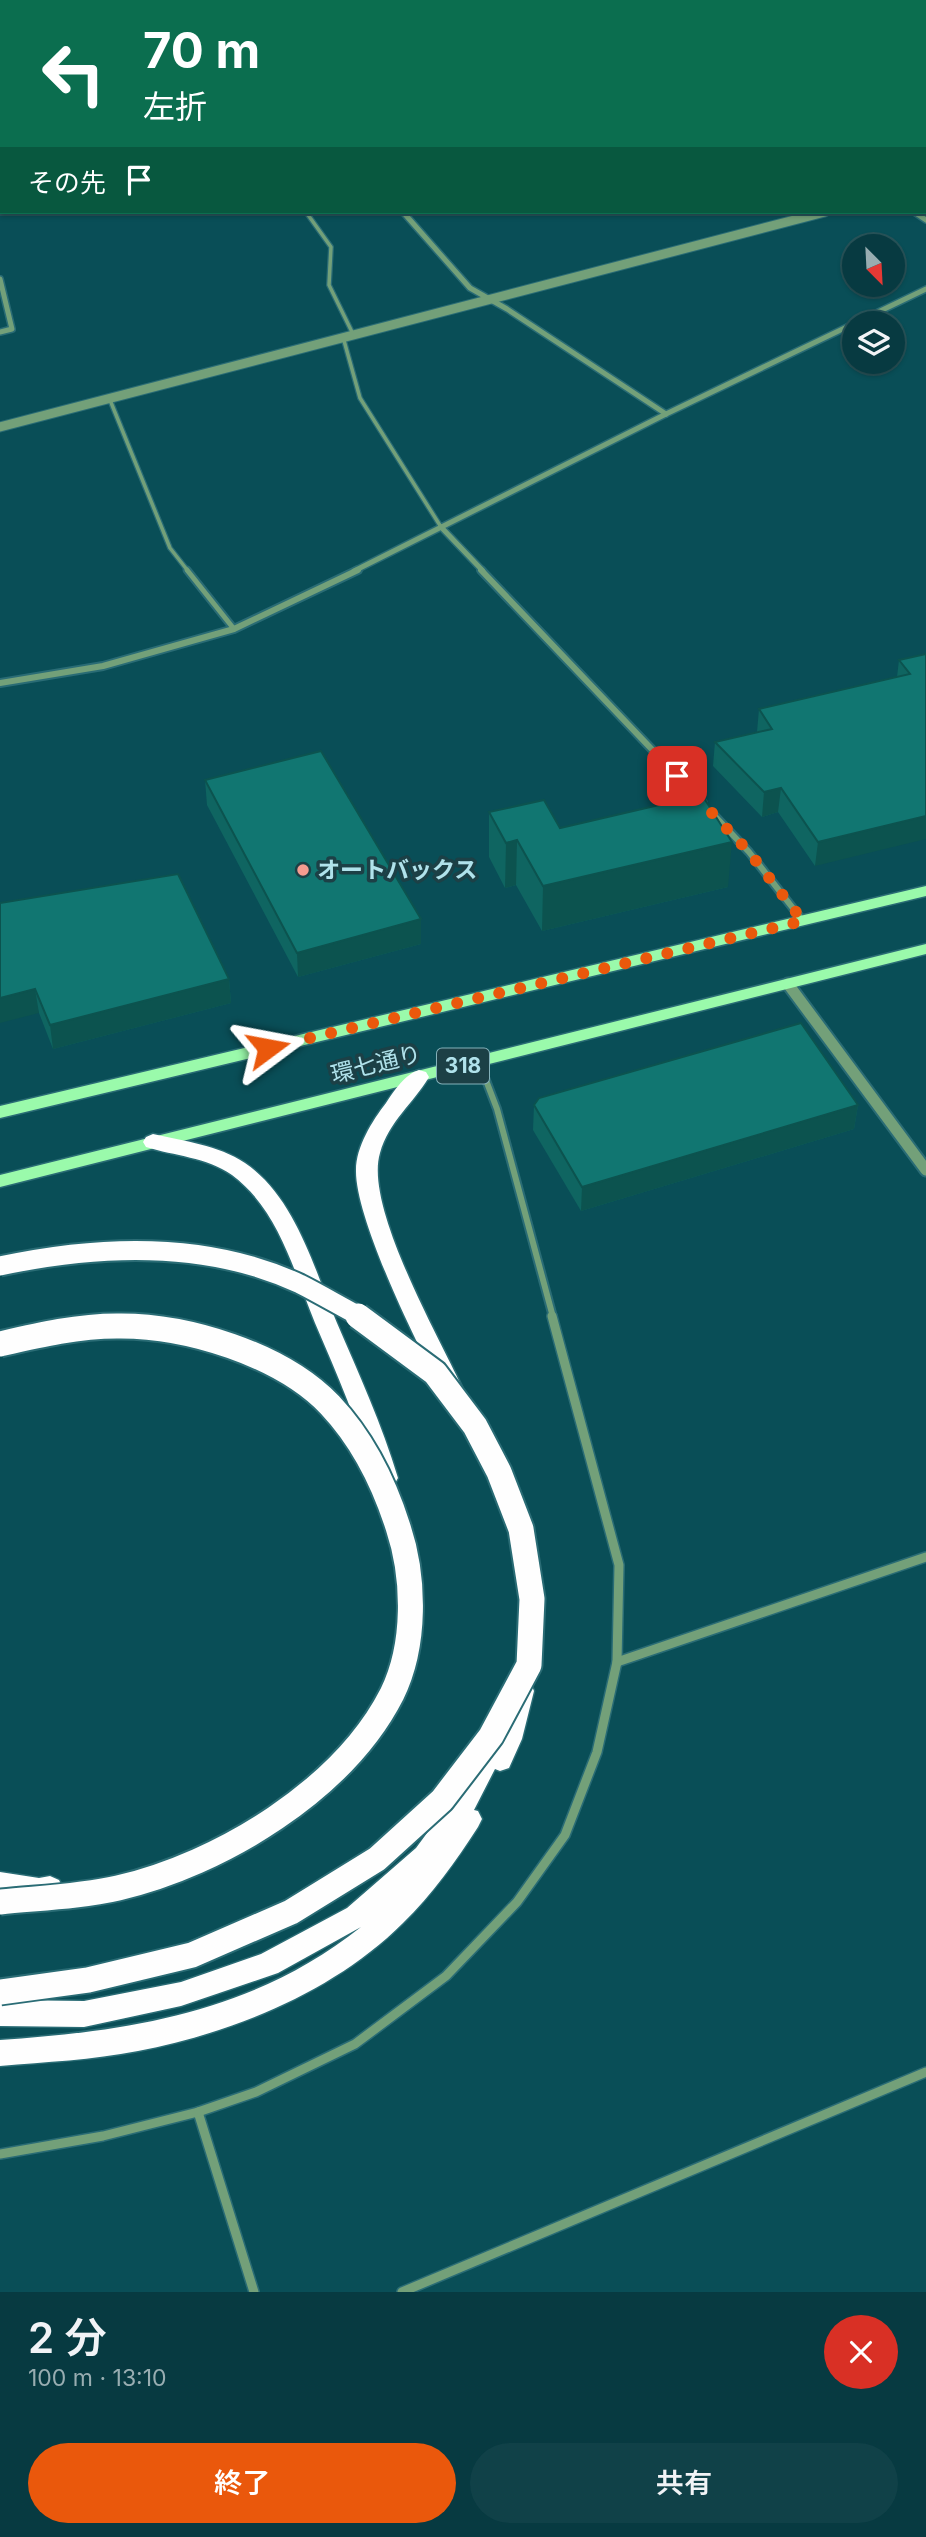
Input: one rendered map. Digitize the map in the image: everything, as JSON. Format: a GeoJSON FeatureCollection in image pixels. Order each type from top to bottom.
{"type":"FeatureCollection","features":[{"type":"Feature","properties":{"kind":"highway"},"geometry":{"type":"LineString","coordinates":[[0,2013],[84,2014],[181,1994],[270,1964],[356,1916],[425,1856],[467,1799],[499,1736],[525,1665],[525,1600],[514,1528],[371,1207],[365,1171],[372,1142],[386,1113],[419,1077]]}},
{"type":"Feature","properties":{"kind":"highway"},"geometry":{"type":"LineString","coordinates":[[0,1884],[39,1890],[129,1877],[211,1847],[281,1804],[341,1752],[376,1703],[399,1649],[404,1592],[393,1501],[374,1436],[287,1230],[267,1198],[246,1174],[206,1153],[153,1142]]}},
{"type":"Feature","properties":{"kind":"highway"},"geometry":{"type":"LineString","coordinates":[[0,1266],[46,1256],[139,1248],[226,1259],[298,1283],[371,1323],[435,1373],[475,1426],[499,1472],[521,1529],[530,1588],[525,1665],[509,1739],[481,1803],[437,1866],[383,1926],[314,1975],[229,2013],[158,2034],[73,2047],[0,2053]]}},
{"type":"Feature","properties":{"kind":"highway"},"geometry":{"type":"LineString","coordinates":[[0,1344],[67,1329],[135,1326],[198,1336],[262,1359],[315,1392],[359,1441],[385,1489],[403,1541],[411,1591],[407,1652],[385,1706],[348,1758],[288,1810],[213,1854],[127,1886],[0,1902]]}},
{"type":"Feature","properties":{"kind":"highway"},"geometry":{"type":"LineString","coordinates":[[0,1992],[88,1980],[192,1955],[291,1912],[377,1858],[442,1800],[491,1736],[525,1665]]}},
{"type":"Feature","properties":{"kind":"main road","name":"環七通り"},"geometry":{"type":"LineString","coordinates":[[0,1112],[926,891]]}},
{"type":"Feature","properties":{"kind":"main road","name":"環七通り"},"geometry":{"type":"LineString","coordinates":[[0,1181],[926,948]]}},
{"type":"Feature","properties":{"kind":"street"},"geometry":{"type":"LineString","coordinates":[[405,214],[470,288],[507,309],[666,414]]}},
{"type":"Feature","properties":{"kind":"street"},"geometry":{"type":"LineString","coordinates":[[0,427],[817,214]]}},
{"type":"Feature","properties":{"kind":"street"},"geometry":{"type":"LineString","coordinates":[[0,279],[12,329],[0,332]]}},
{"type":"Feature","properties":{"kind":"street"},"geometry":{"type":"LineString","coordinates":[[0,683],[103,666],[234,629],[666,414],[926,289]]}},
{"type":"Feature","properties":{"kind":"street"},"geometry":{"type":"LineString","coordinates":[[441,527],[749,852],[803,921]]}},
{"type":"Feature","properties":{"kind":"street"},"geometry":{"type":"LineString","coordinates":[[788,984],[926,1170]]}},
{"type":"Feature","properties":{"kind":"street"},"geometry":{"type":"LineString","coordinates":[[0,2154],[103,2136],[198,2112],[256,2092],[355,2045],[446,1976],[517,1902],[565,1835],[597,1752],[617,1662],[619,1565],[496,1109],[479,1062]]}},
{"type":"Feature","properties":{"kind":"street"},"geometry":{"type":"LineString","coordinates":[[617,1662],[926,1556]]}},
{"type":"Feature","properties":{"kind":"street"},"geometry":{"type":"LineString","coordinates":[[402,2292],[926,2072]]}},
{"type":"Feature","properties":{"kind":"street"},"geometry":{"type":"LineString","coordinates":[[198,2112],[254,2292]]}},
{"type":"Feature","properties":{"kind":"lane"},"geometry":{"type":"LineString","coordinates":[[307,214],[331,247],[329,285],[348,336],[360,398],[441,527]]}},
{"type":"Feature","properties":{"kind":"lane"},"geometry":{"type":"LineString","coordinates":[[110,400],[170,548],[234,629]]}},
{"type":"Feature","properties":{"kind":"building"},"geometry":{"type":"Polygon","coordinates":[[[926,654],[926,816],[818,842],[781,788],[764,792],[715,742],[772,729],[759,709],[910,674],[899,660],[926,654]]]}},
{"type":"Feature","properties":{"kind":"building"},"geometry":{"type":"Polygon","coordinates":[[[321,751],[421,919],[297,953],[205,780],[321,751]]]}},
{"type":"Feature","properties":{"kind":"building"},"geometry":{"type":"Polygon","coordinates":[[[702,795],[732,842],[543,886],[517,840],[506,843],[489,812],[544,800],[560,828],[702,795]]]}},
{"type":"Feature","properties":{"kind":"building"},"geometry":{"type":"Polygon","coordinates":[[[178,874],[229,979],[50,1025],[35,989],[0,998],[0,903],[178,874]]]}},
{"type":"Feature","properties":{"kind":"building"},"geometry":{"type":"Polygon","coordinates":[[[801,1023],[858,1105],[582,1187],[534,1105],[539,1098],[801,1023]]]}},
{"type":"Feature","properties":{"kind":"place","name":"オートバックス"},"geometry":{"type":"Point","coordinates":[303,870]}},
{"type":"Feature","properties":{"kind":"route"},"geometry":{"type":"LineString","coordinates":[[268,1048],[803,921],[749,852],[677,776]]}}]}
